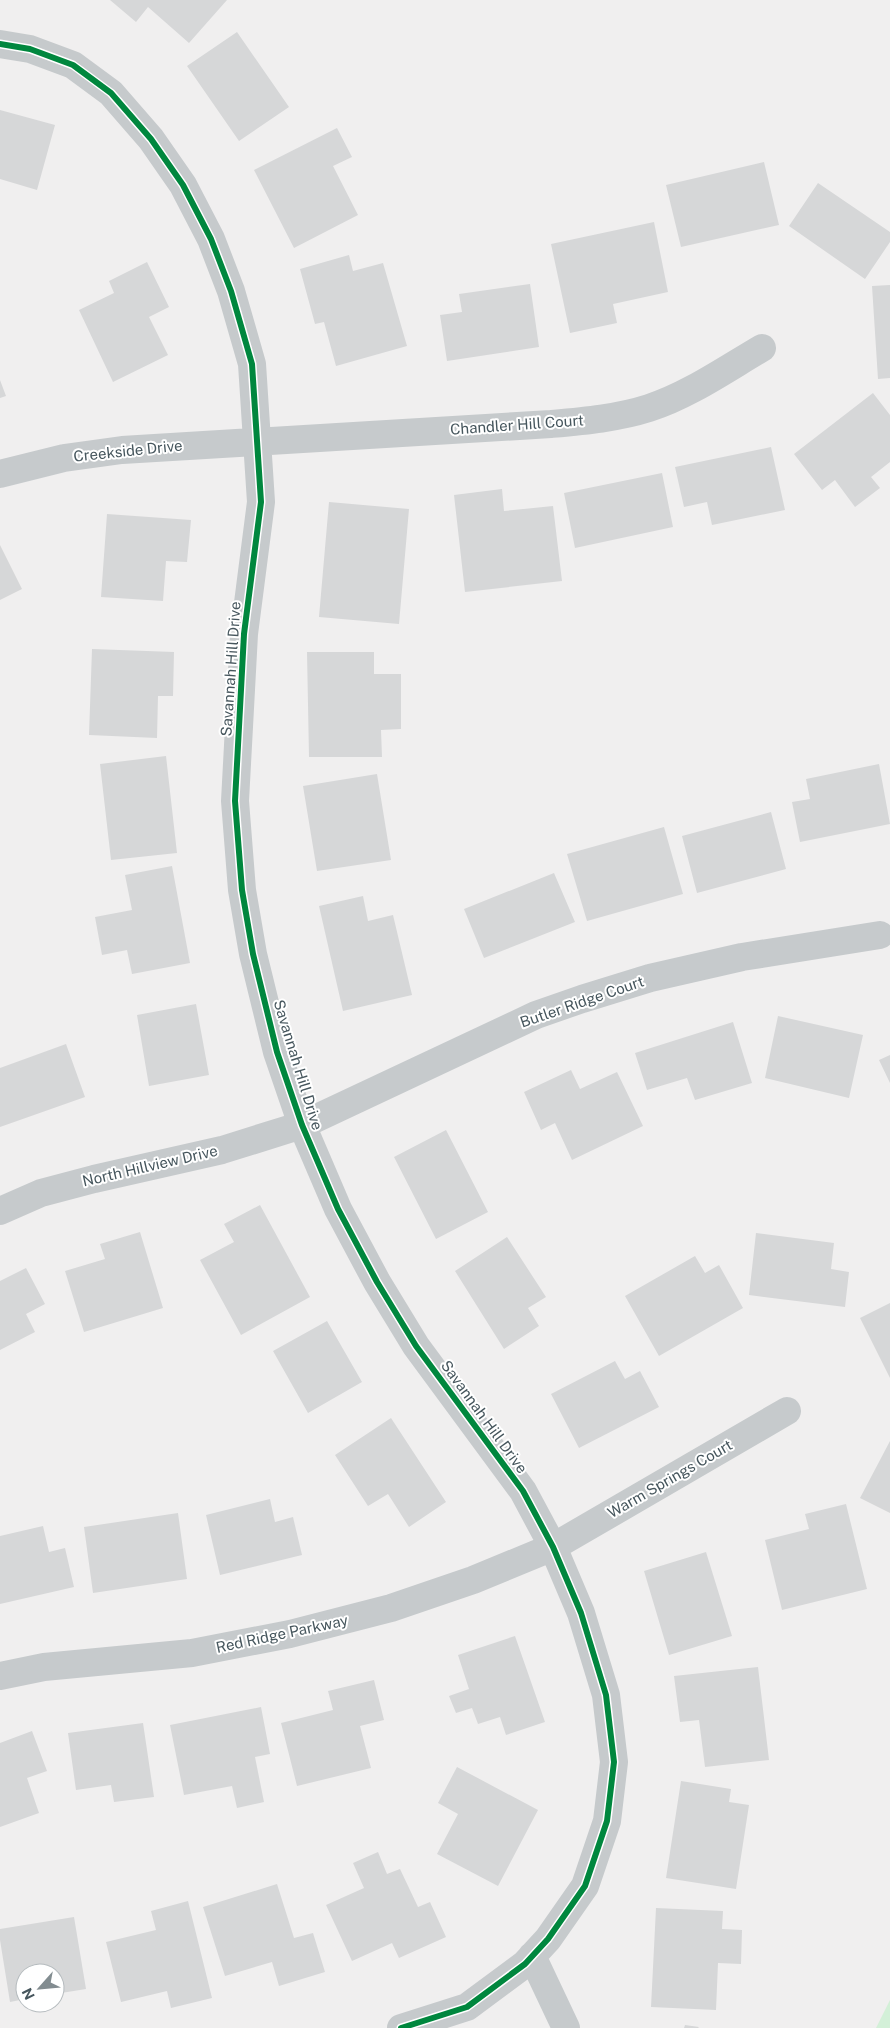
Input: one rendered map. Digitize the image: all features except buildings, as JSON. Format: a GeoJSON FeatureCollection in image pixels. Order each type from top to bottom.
{"type":"FeatureCollection","features":[{"type":"Feature","properties":{"kind":"street","name":"Savannah Hill Drive"},"geometry":{"type":"LineString","coordinates":[[0,44],[30,49],[73,66],[111,93],[151,139],[183,186],[211,239],[231,291],[252,364],[261,502],[244,634],[235,801],[242,890],[253,954],[277,1052],[302,1126],[338,1209],[376,1282],[416,1346],[523,1491],[553,1547],[581,1613],[606,1695],[614,1762],[607,1821],[585,1886],[548,1939],[472,2018],[401,2028]]}},
{"type":"Feature","properties":{"kind":"street","name":"Chandler Hill Court"},"geometry":{"type":"LineString","coordinates":[[257,441],[551,424],[604,418],[650,408],[689,390],[762,348]]}},
{"type":"Feature","properties":{"kind":"street","name":"Creekside Drive"},"geometry":{"type":"LineString","coordinates":[[0,474],[64,458],[122,450],[257,441]]}},
{"type":"Feature","properties":{"kind":"street","name":"Butler Ridge Court"},"geometry":{"type":"LineString","coordinates":[[302,1126],[536,1015],[582,999],[650,978],[742,957],[880,935]]}},
{"type":"Feature","properties":{"kind":"street","name":"North Hillview Drive"},"geometry":{"type":"LineString","coordinates":[[0,1212],[41,1193],[222,1150],[302,1126]]}},
{"type":"Feature","properties":{"kind":"street","name":"Warm Springs Court"},"geometry":{"type":"LineString","coordinates":[[553,1547],[787,1410]]}},
{"type":"Feature","properties":{"kind":"street","name":"Red Ridge Parkway"},"geometry":{"type":"LineString","coordinates":[[0,1676],[44,1667],[192,1653],[290,1634],[391,1608],[473,1580],[553,1547]]}},
{"type":"Feature","properties":{"kind":"street"},"geometry":{"type":"LineString","coordinates":[[532,1956],[566,2028]]}},
{"type":"Feature","properties":{"kind":"green space"},"geometry":{"type":"Polygon","coordinates":[[[890,2000],[890,2028],[876,2028],[890,2000]]]}},
{"type":"Feature","properties":{"kind":"cycle path"},"geometry":{"type":"LineString","coordinates":[[0,44],[30,49],[73,65],[111,93],[151,139],[183,185],[211,239],[231,291],[252,364],[261,502],[244,634],[235,801],[242,890],[253,954],[277,1052],[302,1125],[338,1209],[377,1282],[416,1346],[523,1491],[553,1547],[581,1613],[606,1695],[614,1762],[607,1821],[585,1886],[548,1939],[525,1964],[467,2007],[401,2028]]}}]}
